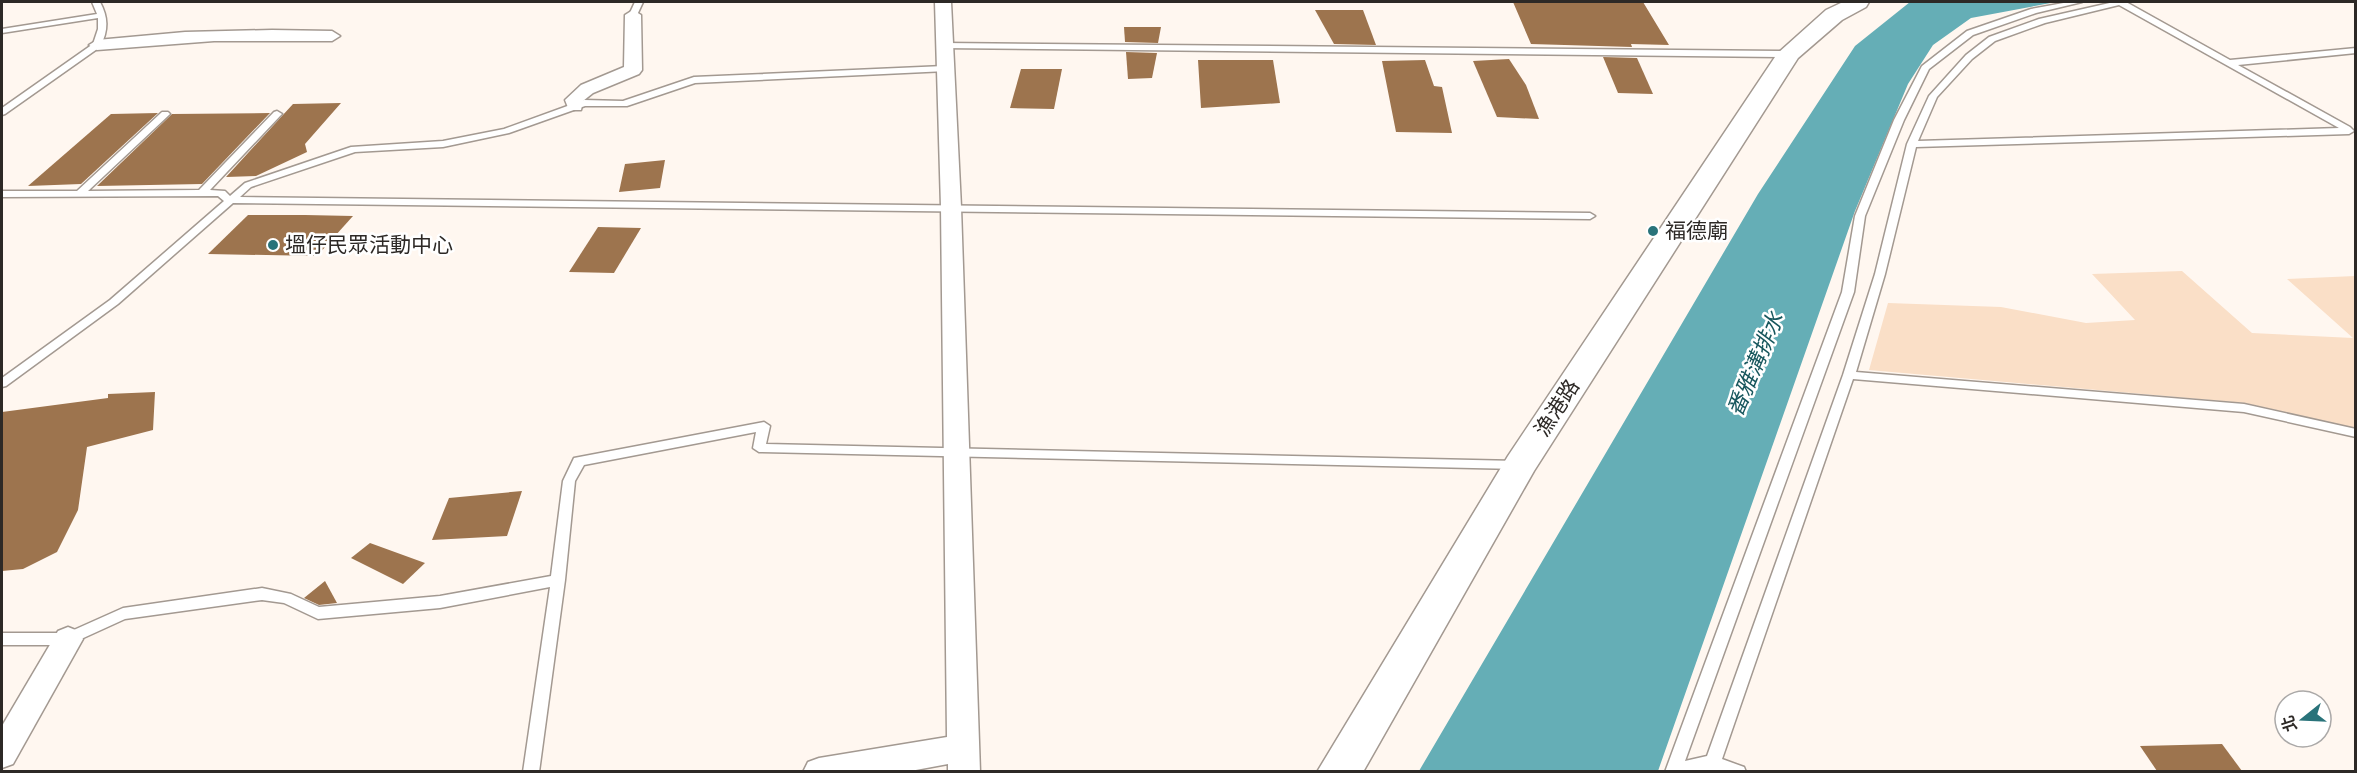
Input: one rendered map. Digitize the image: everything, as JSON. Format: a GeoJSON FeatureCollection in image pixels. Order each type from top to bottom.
{"type":"FeatureCollection","features":[{"type":"Feature","properties":{"kind":"street"},"geometry":{"type":"LineString","coordinates":[[819,771],[964,760],[951,207],[943,2]]}},
{"type":"Feature","properties":{"kind":"street","name":"漁港路"},"geometry":{"type":"LineString","coordinates":[[1339,771],[1520,465],[1789,54],[1834,15],[1858,2]]}},
{"type":"Feature","properties":{"kind":"street"},"geometry":{"type":"LineString","coordinates":[[575,106],[574,100],[587,89],[633,70],[636,8]]}},
{"type":"Feature","properties":{"kind":"street"},"geometry":{"type":"LineString","coordinates":[[97,45],[168,36],[250,33],[332,36]]}},
{"type":"Feature","properties":{"kind":"street"},"geometry":{"type":"LineString","coordinates":[[2,754],[68,639]]}},
{"type":"Feature","properties":{"kind":"lane"},"geometry":{"type":"LineString","coordinates":[[2,112],[97,45],[103,33],[103,15],[96,2]]}},
{"type":"Feature","properties":{"kind":"lane"},"geometry":{"type":"LineString","coordinates":[[1738,771],[1711,767],[1673,771],[1848,292],[1860,216],[1899,120],[1925,68],[1970,33],[2034,11],[2078,2]]}},
{"type":"Feature","properties":{"kind":"lane"},"geometry":{"type":"LineString","coordinates":[[1711,767],[1849,375],[1880,274],[1912,144],[1933,96],[1969,57],[1992,39],[2042,21],[2121,2],[2352,132]]}},
{"type":"Feature","properties":{"kind":"lane"},"geometry":{"type":"LineString","coordinates":[[2,31],[103,15]]}},
{"type":"Feature","properties":{"kind":"lane"},"geometry":{"type":"LineString","coordinates":[[2228,63],[2355,50]]}},
{"type":"Feature","properties":{"kind":"lane"},"geometry":{"type":"LineString","coordinates":[[2,383],[114,302],[248,185],[354,149],[443,144],[506,131],[584,103],[624,104],[694,80],[944,58],[1789,54]]}},
{"type":"Feature","properties":{"kind":"lane"},"geometry":{"type":"LineString","coordinates":[[79,194],[165,114]]}},
{"type":"Feature","properties":{"kind":"lane"},"geometry":{"type":"LineString","coordinates":[[202,193],[277,114]]}},
{"type":"Feature","properties":{"kind":"lane"},"geometry":{"type":"LineString","coordinates":[[1912,144],[2352,132]]}},
{"type":"Feature","properties":{"kind":"lane"},"geometry":{"type":"LineString","coordinates":[[2,194],[221,192],[230,200],[1590,216]]}},
{"type":"Feature","properties":{"kind":"lane"},"geometry":{"type":"LineString","coordinates":[[1849,375],[2244,408],[2355,433]]}},
{"type":"Feature","properties":{"kind":"lane"},"geometry":{"type":"LineString","coordinates":[[531,771],[558,580],[569,481],[579,461],[764,426],[759,448],[1520,465]]}},
{"type":"Feature","properties":{"kind":"lane"},"geometry":{"type":"LineString","coordinates":[[2,639],[68,639],[123,614],[262,594],[286,598],[318,613],[440,602],[558,580]]}},
{"type":"Feature","properties":{"kind":"shaded area"},"geometry":{"type":"Polygon","coordinates":[[[2182,271],[2252,333],[2353,338],[2287,279],[2355,276],[2355,428],[2245,403],[1869,370],[1888,303],[2001,307],[2086,323],[2135,320],[2092,274],[2182,271]]]}},
{"type":"Feature","properties":{"kind":"water","name":"番雅溝排水"},"geometry":{"type":"Polygon","coordinates":[[[1910,2],[2056,2],[1971,18],[1933,45],[1908,84],[1855,211],[1658,771],[1419,771],[1758,194],[1855,46],[1910,2]]]}},
{"type":"Feature","properties":{"kind":"building"},"geometry":{"type":"Polygon","coordinates":[[[1513,2],[1643,2],[1669,45],[1631,44],[1632,47],[1531,44],[1513,2]]]}},
{"type":"Feature","properties":{"kind":"building"},"geometry":{"type":"Polygon","coordinates":[[[1315,10],[1363,10],[1376,45],[1334,44],[1315,10]]]}},
{"type":"Feature","properties":{"kind":"building"},"geometry":{"type":"Polygon","coordinates":[[[1124,27],[1161,27],[1158,43],[1125,42],[1124,27]]]}},
{"type":"Feature","properties":{"kind":"building"},"geometry":{"type":"Polygon","coordinates":[[[1126,52],[1157,53],[1152,78],[1128,79],[1126,52]]]}},
{"type":"Feature","properties":{"kind":"building"},"geometry":{"type":"Polygon","coordinates":[[[1603,57],[1637,58],[1653,94],[1618,93],[1603,57]]]}},
{"type":"Feature","properties":{"kind":"building"},"geometry":{"type":"Polygon","coordinates":[[[1509,59],[1526,85],[1539,119],[1497,117],[1473,61],[1509,59]]]}},
{"type":"Feature","properties":{"kind":"building"},"geometry":{"type":"Polygon","coordinates":[[[1198,60],[1273,60],[1280,103],[1201,108],[1198,60]]]}},
{"type":"Feature","properties":{"kind":"building"},"geometry":{"type":"Polygon","coordinates":[[[1425,60],[1434,86],[1442,87],[1452,133],[1396,132],[1382,61],[1425,60]]]}},
{"type":"Feature","properties":{"kind":"building"},"geometry":{"type":"Polygon","coordinates":[[[1021,69],[1062,69],[1054,109],[1010,108],[1021,69]]]}},
{"type":"Feature","properties":{"kind":"building"},"geometry":{"type":"Polygon","coordinates":[[[341,103],[305,144],[307,152],[256,176],[226,177],[293,104],[341,103]]]}},
{"type":"Feature","properties":{"kind":"building"},"geometry":{"type":"Polygon","coordinates":[[[158,113],[81,184],[28,186],[111,114],[158,113]]]}},
{"type":"Feature","properties":{"kind":"building"},"geometry":{"type":"Polygon","coordinates":[[[270,113],[202,184],[97,186],[172,114],[270,113]]]}},
{"type":"Feature","properties":{"kind":"building"},"geometry":{"type":"Polygon","coordinates":[[[665,160],[660,188],[619,192],[625,164],[665,160]]]}},
{"type":"Feature","properties":{"kind":"building","name":"塭仔民眾活動中心"},"geometry":{"type":"Polygon","coordinates":[[[248,215],[353,216],[317,256],[208,254],[248,215]]]}},
{"type":"Feature","properties":{"kind":"building"},"geometry":{"type":"Polygon","coordinates":[[[598,227],[641,228],[614,273],[569,272],[598,227]]]}},
{"type":"Feature","properties":{"kind":"building"},"geometry":{"type":"Polygon","coordinates":[[[155,392],[153,430],[87,447],[78,510],[57,552],[23,569],[2,571],[2,412],[108,398],[108,394],[155,392]]]}},
{"type":"Feature","properties":{"kind":"building"},"geometry":{"type":"Polygon","coordinates":[[[522,491],[507,536],[432,540],[449,498],[522,491]]]}},
{"type":"Feature","properties":{"kind":"building"},"geometry":{"type":"Polygon","coordinates":[[[370,543],[425,563],[403,584],[351,558],[370,543]]]}},
{"type":"Feature","properties":{"kind":"building"},"geometry":{"type":"Polygon","coordinates":[[[325,581],[337,603],[319,605],[304,598],[325,581]]]}},
{"type":"Feature","properties":{"kind":"building"},"geometry":{"type":"Polygon","coordinates":[[[2222,744],[2242,771],[2157,771],[2140,746],[2222,744]]]}},
{"type":"Feature","properties":{"kind":"place","name":"福德廟"},"geometry":{"type":"Point","coordinates":[1653,231]}},
{"type":"Feature","properties":{"kind":"place","name":"塭仔民眾活動中心"},"geometry":{"type":"Point","coordinates":[273,245]}}]}
